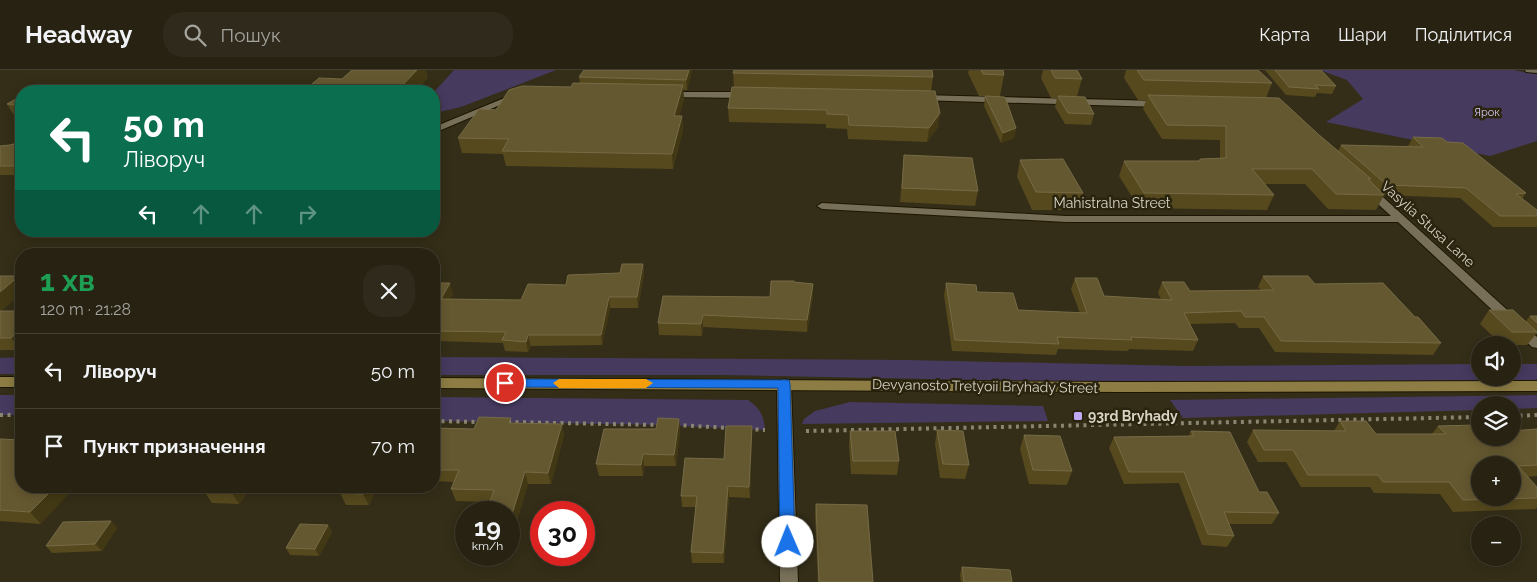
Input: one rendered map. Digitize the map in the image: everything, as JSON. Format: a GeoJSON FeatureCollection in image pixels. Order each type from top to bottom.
{"type":"FeatureCollection","features":[{"type":"Feature","properties":{"kind":"main road"},"geometry":{"type":"LineString","coordinates":[[0,382],[15,382]]}},
{"type":"Feature","properties":{"kind":"main road","name":"Devyanosto Tretyoii Bryhady Street"},"geometry":{"type":"LineString","coordinates":[[440,383],[1306,388],[1537,386]]}},
{"type":"Feature","properties":{"kind":"street"},"geometry":{"type":"LineString","coordinates":[[1529,70],[1537,71]]}},
{"type":"Feature","properties":{"kind":"street"},"geometry":{"type":"LineString","coordinates":[[440,128],[528,93]]}},
{"type":"Feature","properties":{"kind":"street"},"geometry":{"type":"LineString","coordinates":[[662,94],[760,95]]}},
{"type":"Feature","properties":{"kind":"street"},"geometry":{"type":"LineString","coordinates":[[909,98],[1166,104]]}},
{"type":"Feature","properties":{"kind":"street","name":"Vasylia Stusa Lane"},"geometry":{"type":"LineString","coordinates":[[1357,180],[1537,344]]}},
{"type":"Feature","properties":{"kind":"street","name":"Mahistralna Street"},"geometry":{"type":"LineString","coordinates":[[822,206],[1066,219],[1402,219]]}},
{"type":"Feature","properties":{"kind":"street"},"geometry":{"type":"LineString","coordinates":[[784,384],[788,582]]}},
{"type":"Feature","properties":{"kind":"path"},"geometry":{"type":"LineString","coordinates":[[0,415],[15,415]]}},
{"type":"Feature","properties":{"kind":"path"},"geometry":{"type":"LineString","coordinates":[[1521,416],[1537,415]]}},
{"type":"Feature","properties":{"kind":"path"},"geometry":{"type":"LineString","coordinates":[[801,431],[1471,418]]}},
{"type":"Feature","properties":{"kind":"path"},"geometry":{"type":"LineString","coordinates":[[440,421],[483,422]]}},
{"type":"Feature","properties":{"kind":"path"},"geometry":{"type":"LineString","coordinates":[[503,422],[662,425]]}},
{"type":"Feature","properties":{"kind":"path"},"geometry":{"type":"LineString","coordinates":[[671,425],[737,428]]}},
{"type":"Feature","properties":{"kind":"path"},"geometry":{"type":"LineString","coordinates":[[746,429],[774,430]]}},
{"type":"Feature","properties":{"kind":"green space"},"geometry":{"type":"Polygon","coordinates":[[[454,70],[556,70],[461,107],[440,112],[440,85],[454,70]]]}},
{"type":"Feature","properties":{"kind":"green space","name":"Ярок"},"geometry":{"type":"Polygon","coordinates":[[[1320,70],[1513,70],[1537,74],[1537,141],[1490,156],[1326,122],[1363,99],[1347,80],[1320,70]]]}},
{"type":"Feature","properties":{"kind":"green space"},"geometry":{"type":"Polygon","coordinates":[[[15,357],[15,374],[0,374],[0,358],[15,357]]]}},
{"type":"Feature","properties":{"kind":"green space"},"geometry":{"type":"Polygon","coordinates":[[[440,357],[907,360],[1183,366],[1471,364],[1471,381],[1135,383],[725,375],[440,375],[440,357]]]}},
{"type":"Feature","properties":{"kind":"green space"},"geometry":{"type":"Polygon","coordinates":[[[1521,364],[1537,364],[1537,380],[1521,380],[1521,364]]]}},
{"type":"Feature","properties":{"kind":"green space"},"geometry":{"type":"Polygon","coordinates":[[[0,395],[15,395],[15,415],[0,415],[0,395]]]}},
{"type":"Feature","properties":{"kind":"green space"},"geometry":{"type":"Polygon","coordinates":[[[1537,395],[1537,408],[1521,409],[1521,396],[1471,396],[1471,410],[1183,418],[1170,400],[1537,395]]]}},
{"type":"Feature","properties":{"kind":"green space"},"geometry":{"type":"Polygon","coordinates":[[[440,397],[748,400],[761,413],[765,430],[662,425],[440,421],[440,397]]]}},
{"type":"Feature","properties":{"kind":"green space"},"geometry":{"type":"Polygon","coordinates":[[[850,402],[1043,406],[1048,421],[802,424],[804,419],[815,411],[850,402]]]}},
{"type":"Feature","properties":{"kind":"building"},"geometry":{"type":"Polygon","coordinates":[[[352,70],[417,70],[403,85],[311,85],[319,78],[342,79],[352,70]]]}},
{"type":"Feature","properties":{"kind":"building"},"geometry":{"type":"Polygon","coordinates":[[[584,70],[689,70],[686,80],[579,77],[584,70]]]}},
{"type":"Feature","properties":{"kind":"building"},"geometry":{"type":"Polygon","coordinates":[[[734,70],[932,70],[933,77],[733,73],[734,70]]]}},
{"type":"Feature","properties":{"kind":"building"},"geometry":{"type":"Polygon","coordinates":[[[981,70],[1003,70],[1004,75],[983,74],[981,70]]]}},
{"type":"Feature","properties":{"kind":"building"},"geometry":{"type":"Polygon","coordinates":[[[1051,70],[1077,70],[1082,79],[1055,78],[1051,70]]]}},
{"type":"Feature","properties":{"kind":"building"},"geometry":{"type":"Polygon","coordinates":[[[1137,70],[1258,70],[1272,83],[1144,80],[1137,70]]]}},
{"type":"Feature","properties":{"kind":"building"},"geometry":{"type":"Polygon","coordinates":[[[1275,70],[1321,70],[1336,86],[1315,85],[1319,89],[1289,87],[1275,70]]]}},
{"type":"Feature","properties":{"kind":"building"},"geometry":{"type":"Polygon","coordinates":[[[573,83],[683,85],[674,116],[682,116],[672,154],[502,151],[509,139],[458,138],[479,109],[496,110],[509,90],[522,86],[571,87],[573,83]]]}},
{"type":"Feature","properties":{"kind":"building"},"geometry":{"type":"Polygon","coordinates":[[[732,87],[935,91],[940,113],[929,128],[849,125],[848,115],[827,114],[827,110],[728,108],[732,87]]]}},
{"type":"Feature","properties":{"kind":"building"},"geometry":{"type":"Polygon","coordinates":[[[1148,95],[1279,98],[1371,179],[1368,179],[1384,195],[1336,194],[1312,169],[1252,169],[1274,195],[1144,193],[1124,161],[1200,161],[1200,159],[1226,158],[1226,126],[1167,125],[1148,95]]]}},
{"type":"Feature","properties":{"kind":"building"},"geometry":{"type":"Polygon","coordinates":[[[985,96],[1005,97],[1016,128],[1003,133],[985,96]]]}},
{"type":"Feature","properties":{"kind":"building"},"geometry":{"type":"Polygon","coordinates":[[[1058,96],[1085,97],[1094,114],[1068,113],[1058,96]]]}},
{"type":"Feature","properties":{"kind":"building"},"geometry":{"type":"Polygon","coordinates":[[[15,99],[15,105],[7,104],[15,99]]]}},
{"type":"Feature","properties":{"kind":"building"},"geometry":{"type":"Polygon","coordinates":[[[1413,137],[1442,138],[1447,142],[1463,143],[1526,193],[1516,194],[1537,210],[1537,216],[1500,216],[1466,188],[1387,185],[1341,145],[1423,147],[1413,137]]]}},
{"type":"Feature","properties":{"kind":"building"},"geometry":{"type":"Polygon","coordinates":[[[15,144],[15,166],[0,166],[0,146],[15,144]]]}},
{"type":"Feature","properties":{"kind":"building"},"geometry":{"type":"Polygon","coordinates":[[[904,155],[972,158],[978,191],[902,188],[904,155]]]}},
{"type":"Feature","properties":{"kind":"building"},"geometry":{"type":"Polygon","coordinates":[[[1063,159],[1083,193],[1036,192],[1020,160],[1063,159]]]}},
{"type":"Feature","properties":{"kind":"building"},"geometry":{"type":"Polygon","coordinates":[[[622,264],[643,264],[637,297],[609,297],[601,335],[528,335],[526,342],[502,340],[506,332],[440,331],[440,283],[450,283],[441,299],[521,300],[528,284],[566,285],[568,275],[620,273],[622,264]]]}},
{"type":"Feature","properties":{"kind":"building"},"geometry":{"type":"Polygon","coordinates":[[[0,276],[15,276],[15,279],[0,292],[0,276]]]}},
{"type":"Feature","properties":{"kind":"building"},"geometry":{"type":"Polygon","coordinates":[[[1263,276],[1308,276],[1315,284],[1383,283],[1415,317],[1418,317],[1441,343],[1281,341],[1264,317],[1245,317],[1241,311],[1184,313],[1198,340],[1131,337],[1132,340],[1057,337],[1059,344],[955,340],[946,283],[976,285],[977,292],[1013,293],[1018,310],[1087,313],[1075,278],[1097,278],[1104,296],[1172,300],[1162,282],[1184,282],[1190,291],[1274,290],[1263,276]]]}},
{"type":"Feature","properties":{"kind":"building"},"geometry":{"type":"Polygon","coordinates":[[[771,281],[794,281],[813,284],[807,320],[703,315],[701,324],[658,323],[663,296],[770,297],[771,281]]]}},
{"type":"Feature","properties":{"kind":"building"},"geometry":{"type":"Polygon","coordinates":[[[1489,310],[1513,310],[1537,332],[1512,332],[1489,310]]]}},
{"type":"Feature","properties":{"kind":"building"},"geometry":{"type":"Polygon","coordinates":[[[0,311],[15,311],[15,334],[11,338],[0,338],[0,311]]]}},
{"type":"Feature","properties":{"kind":"building"},"geometry":{"type":"Polygon","coordinates":[[[1530,316],[1537,316],[1537,323],[1530,316]]]}},
{"type":"Feature","properties":{"kind":"building"},"geometry":{"type":"Polygon","coordinates":[[[479,417],[511,418],[509,423],[562,424],[548,473],[525,472],[516,501],[490,501],[494,490],[451,489],[459,470],[440,470],[440,428],[474,429],[479,417]]]}},
{"type":"Feature","properties":{"kind":"building"},"geometry":{"type":"Polygon","coordinates":[[[658,418],[679,419],[674,455],[643,454],[641,465],[596,464],[604,429],[656,429],[658,418]]]}},
{"type":"Feature","properties":{"kind":"building"},"geometry":{"type":"Polygon","coordinates":[[[1340,421],[1366,421],[1376,434],[1446,434],[1438,426],[1471,425],[1471,446],[1521,446],[1521,430],[1537,429],[1537,465],[1521,466],[1521,456],[1471,456],[1471,500],[1463,500],[1449,482],[1383,482],[1378,475],[1308,475],[1293,450],[1264,450],[1253,430],[1346,431],[1340,421]]]}},
{"type":"Feature","properties":{"kind":"building"},"geometry":{"type":"Polygon","coordinates":[[[726,426],[752,426],[749,487],[728,486],[723,553],[691,552],[697,496],[681,496],[685,458],[724,459],[726,426]]]}},
{"type":"Feature","properties":{"kind":"building"},"geometry":{"type":"Polygon","coordinates":[[[937,430],[963,431],[969,465],[943,464],[937,430]]]}},
{"type":"Feature","properties":{"kind":"building"},"geometry":{"type":"Polygon","coordinates":[[[850,431],[895,431],[899,461],[853,461],[850,431]]]}},
{"type":"Feature","properties":{"kind":"building"},"geometry":{"type":"Polygon","coordinates":[[[1191,431],[1230,432],[1259,492],[1267,492],[1279,513],[1224,512],[1234,536],[1208,534],[1184,472],[1129,472],[1114,437],[1194,436],[1191,431]]]}},
{"type":"Feature","properties":{"kind":"building"},"geometry":{"type":"Polygon","coordinates":[[[1024,435],[1060,436],[1072,471],[1033,470],[1024,435]]]}},
{"type":"Feature","properties":{"kind":"building"},"geometry":{"type":"Polygon","coordinates":[[[0,439],[15,440],[15,493],[49,493],[30,512],[0,510],[0,439]]]}},
{"type":"Feature","properties":{"kind":"building"},"geometry":{"type":"Polygon","coordinates":[[[1521,469],[1537,487],[1537,498],[1521,498],[1521,469]]]}},
{"type":"Feature","properties":{"kind":"building"},"geometry":{"type":"Polygon","coordinates":[[[816,504],[867,505],[873,582],[819,582],[816,504]]]}},
{"type":"Feature","properties":{"kind":"building"},"geometry":{"type":"Polygon","coordinates":[[[111,521],[95,544],[46,546],[63,522],[111,521]]]}},
{"type":"Feature","properties":{"kind":"building"},"geometry":{"type":"Polygon","coordinates":[[[300,524],[328,525],[315,549],[286,548],[300,524]]]}},
{"type":"Feature","properties":{"kind":"building"},"geometry":{"type":"Polygon","coordinates":[[[962,567],[1010,570],[1012,582],[964,582],[962,567]]]}},
{"type":"Feature","properties":{"kind":"slow traffic"},"geometry":{"type":"LineString","coordinates":[[559,383],[646,383]]}},
{"type":"Feature","properties":{"kind":"place","name":"93rd Bryhady"},"geometry":{"type":"Point","coordinates":[1078,416]}},
{"type":"Feature","properties":{"kind":"route"},"geometry":{"type":"LineString","coordinates":[[505,383],[784,384],[788,542]]}}]}
